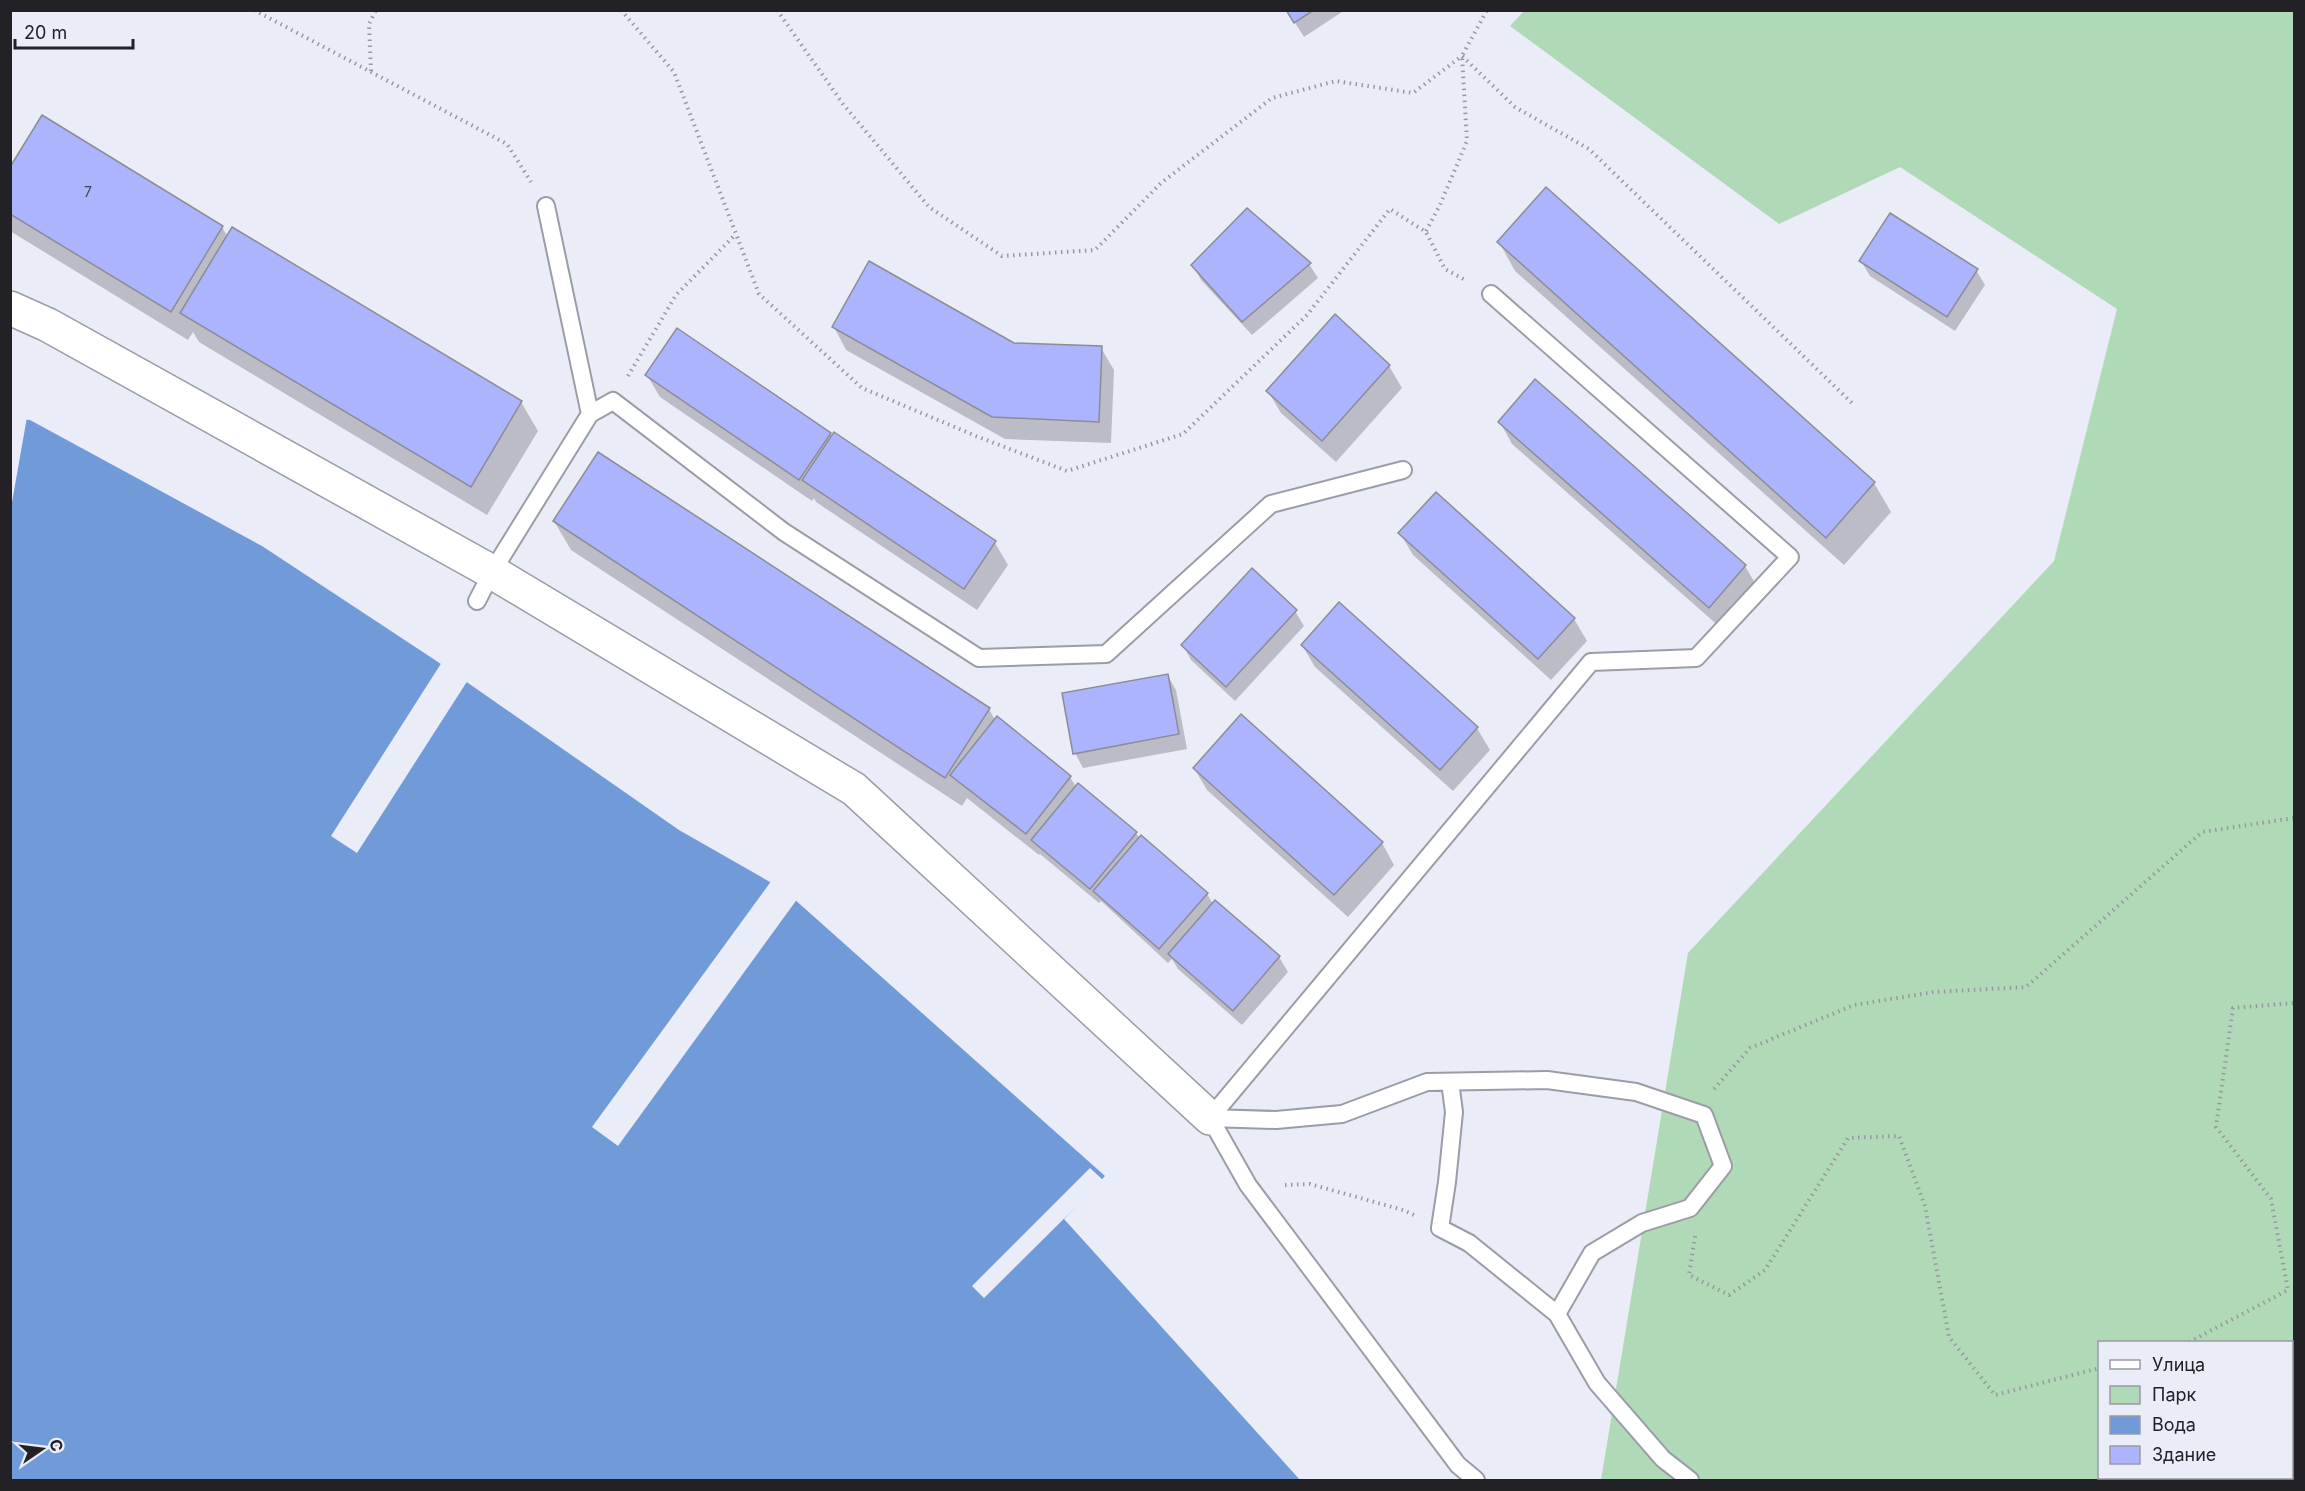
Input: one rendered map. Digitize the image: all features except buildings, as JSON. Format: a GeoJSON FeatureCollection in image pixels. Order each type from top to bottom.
{"type":"FeatureCollection","features":[{"type":"Feature","properties":{"kind":"street"},"geometry":{"type":"LineString","coordinates":[[10,308],[48,325],[492,572],[854,789],[1210,1118]]}},
{"type":"Feature","properties":{"kind":"lane"},"geometry":{"type":"LineString","coordinates":[[546,206],[590,414]]}},
{"type":"Feature","properties":{"kind":"lane"},"geometry":{"type":"LineString","coordinates":[[1210,1118],[1591,662],[1696,658],[1790,557],[1491,294]]}},
{"type":"Feature","properties":{"kind":"lane"},"geometry":{"type":"LineString","coordinates":[[477,601],[492,572],[590,414],[613,401],[784,532],[980,658],[1106,654],[1271,504],[1403,470]]}},
{"type":"Feature","properties":{"kind":"lane"},"geometry":{"type":"LineString","coordinates":[[1210,1118],[1276,1120],[1342,1114],[1427,1082],[1547,1080],[1636,1092],[1704,1115],[1723,1166],[1690,1208],[1642,1223],[1592,1253],[1557,1314]]}},
{"type":"Feature","properties":{"kind":"lane"},"geometry":{"type":"LineString","coordinates":[[1450,1082],[1454,1112],[1440,1228],[1469,1243],[1557,1314],[1597,1383],[1663,1459],[1690,1480]]}},
{"type":"Feature","properties":{"kind":"lane"},"geometry":{"type":"LineString","coordinates":[[1210,1118],[1248,1185],[1458,1465],[1476,1480]]}},
{"type":"Feature","properties":{"kind":"path"},"geometry":{"type":"LineString","coordinates":[[254,10],[507,144],[546,206]]}},
{"type":"Feature","properties":{"kind":"path"},"geometry":{"type":"LineString","coordinates":[[370,72],[369,24],[376,10]]}},
{"type":"Feature","properties":{"kind":"path"},"geometry":{"type":"LineString","coordinates":[[621,10],[674,72],[759,294],[862,388],[1067,471],[1183,434],[1306,315],[1390,209],[1426,232],[1445,269],[1491,294]]}},
{"type":"Feature","properties":{"kind":"path"},"geometry":{"type":"LineString","coordinates":[[777,10],[843,104],[929,207],[1002,256],[1095,250],[1161,183],[1272,98],[1336,81],[1413,93],[1462,56],[1486,10]]}},
{"type":"Feature","properties":{"kind":"path"},"geometry":{"type":"LineString","coordinates":[[1426,232],[1467,141],[1462,56]]}},
{"type":"Feature","properties":{"kind":"path"},"geometry":{"type":"LineString","coordinates":[[1462,56],[1515,107],[1590,149],[1854,404]]}},
{"type":"Feature","properties":{"kind":"path"},"geometry":{"type":"LineString","coordinates":[[613,401],[675,295],[735,235]]}},
{"type":"Feature","properties":{"kind":"path"},"geometry":{"type":"LineString","coordinates":[[1704,1115],[1714,1089],[1750,1048],[1854,1005],[1934,992],[2025,987],[2202,832],[2295,818]]}},
{"type":"Feature","properties":{"kind":"path"},"geometry":{"type":"LineString","coordinates":[[2191,1341],[2288,1290],[2271,1199],[2216,1127],[2233,1008],[2295,1003]]}},
{"type":"Feature","properties":{"kind":"path"},"geometry":{"type":"LineString","coordinates":[[1690,1208],[1698,1218],[1689,1275],[1729,1295],[1765,1270],[1848,1138],[1899,1136],[1925,1206],[1949,1337],[1995,1395],[2098,1369]]}},
{"type":"Feature","properties":{"kind":"path"},"geometry":{"type":"LineString","coordinates":[[1248,1185],[1310,1184],[1403,1210],[1440,1228]]}},
{"type":"Feature","properties":{"kind":"green space"},"geometry":{"type":"Polygon","coordinates":[[[1525,10],[2294,11],[2293,1474],[2293,1341],[2098,1341],[2098,1479],[2286,1479],[2285,1480],[1601,1480],[1688,953],[2054,561],[2117,309],[1900,167],[1779,224],[1510,26],[1525,10]]]}},
{"type":"Feature","properties":{"kind":"water"},"geometry":{"type":"Polygon","coordinates":[[[11,418],[30,420],[262,546],[438,662],[679,830],[784,890],[1105,1176],[1064,1219],[1300,1480],[11,1480],[11,418]]]}},
{"type":"Feature","properties":{"kind":"pier"},"geometry":{"type":"Polygon","coordinates":[[[10,415],[27,417],[11,508],[10,508],[10,415]]]}},
{"type":"Feature","properties":{"kind":"pier"},"geometry":{"type":"Polygon","coordinates":[[[442,662],[468,680],[357,853],[331,836],[442,662]]]}},
{"type":"Feature","properties":{"kind":"pier"},"geometry":{"type":"Polygon","coordinates":[[[772,880],[798,898],[618,1146],[592,1127],[772,880]]]}},
{"type":"Feature","properties":{"kind":"pier"},"geometry":{"type":"Polygon","coordinates":[[[1090,1168],[1103,1180],[984,1298],[972,1286],[1090,1168]]]}}]}
